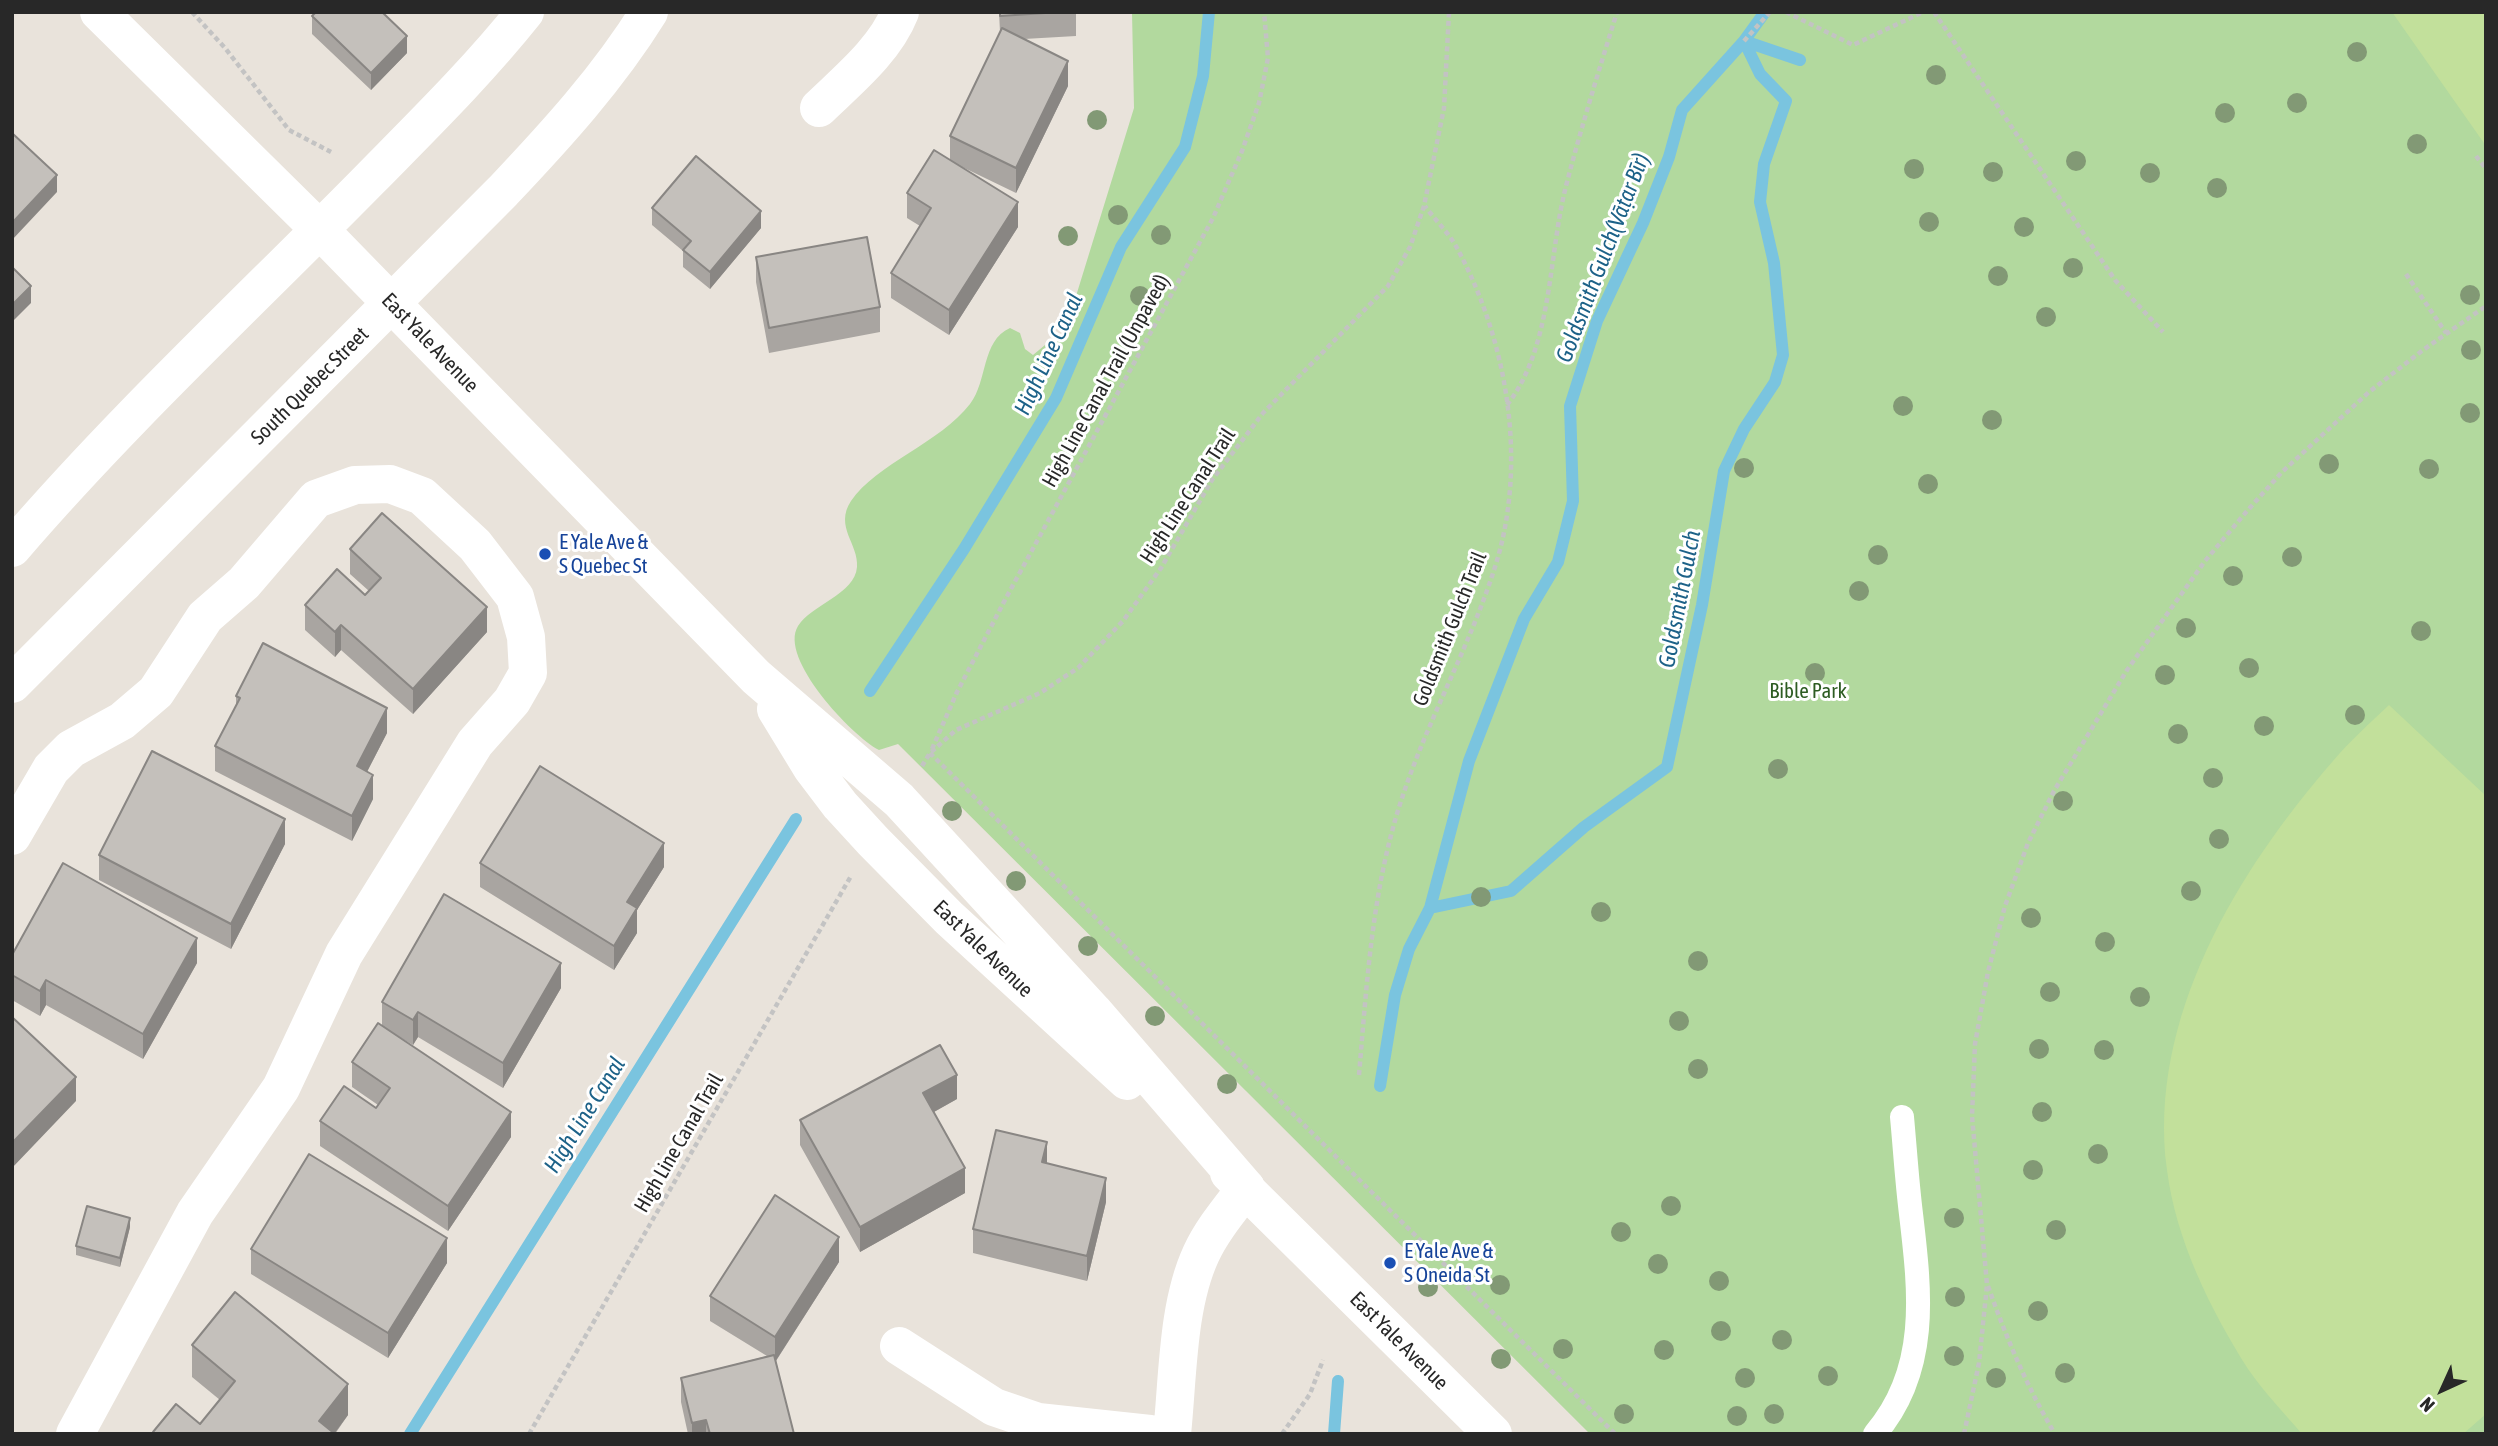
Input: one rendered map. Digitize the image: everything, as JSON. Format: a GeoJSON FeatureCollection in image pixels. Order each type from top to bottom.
{"type":"FeatureCollection","features":[{"type":"Feature","properties":{"kind":"main road","name":"East Yale Avenue"},"geometry":{"type":"LineString","coordinates":[[99,12],[320,230],[756,677],[812,768],[840,805],[873,841],[1026,991],[1247,1188],[1493,1434]]}},
{"type":"Feature","properties":{"kind":"main road"},"geometry":{"type":"LineString","coordinates":[[12,548],[104,446],[320,230],[448,98],[525,12]]}},
{"type":"Feature","properties":{"kind":"main road","name":"South Quebec Street"},"geometry":{"type":"LineString","coordinates":[[12,684],[392,304],[557,134],[602,79],[649,12]]}},
{"type":"Feature","properties":{"kind":"main road"},"geometry":{"type":"LineString","coordinates":[[819,108],[874,52],[890,32],[900,12]]}},
{"type":"Feature","properties":{"kind":"main road"},"geometry":{"type":"LineString","coordinates":[[12,836],[51,769],[71,749],[122,721],[156,692],[205,617],[244,583],[316,499],[355,485],[390,484],[422,496],[475,545],[514,597],[526,637],[528,673],[512,701],[475,743],[344,954],[281,1088],[195,1213],[75,1434]]}},
{"type":"Feature","properties":{"kind":"main road"},"geometry":{"type":"LineString","coordinates":[[1172,1434],[1183,1319],[1191,1282],[1206,1244],[1247,1188]]}},
{"type":"Feature","properties":{"kind":"main road"},"geometry":{"type":"LineString","coordinates":[[899,1346],[994,1406],[1038,1422],[1150,1434]]}},
{"type":"Feature","properties":{"kind":"lane"},"geometry":{"type":"LineString","coordinates":[[1875,1434],[1904,1388],[1911,1369],[1919,1328],[1918,1277],[1902,1117]]}},
{"type":"Feature","properties":{"kind":"path"},"geometry":{"type":"LineString","coordinates":[[192,12],[225,48],[289,130],[331,152]]}},
{"type":"Feature","properties":{"kind":"path","name":"High Line Canal Trail (Unpaved)"},"geometry":{"type":"LineString","coordinates":[[930,753],[957,692],[1006,598],[1213,218],[1259,103],[1268,58],[1264,12]]}},
{"type":"Feature","properties":{"kind":"path","name":"High Line Canal Trail"},"geometry":{"type":"LineString","coordinates":[[930,753],[956,730],[1040,692],[1078,668],[1123,621],[1161,568],[1212,480],[1264,413],[1388,286],[1410,247],[1424,206],[1444,108],[1449,12]]}},
{"type":"Feature","properties":{"kind":"path"},"geometry":{"type":"LineString","coordinates":[[1506,405],[1520,387],[1540,326],[1552,280],[1555,236],[1565,187],[1617,12]]}},
{"type":"Feature","properties":{"kind":"path"},"geometry":{"type":"LineString","coordinates":[[1744,41],[1770,12]]}},
{"type":"Feature","properties":{"kind":"path"},"geometry":{"type":"LineString","coordinates":[[1786,12],[1853,45],[1923,12]]}},
{"type":"Feature","properties":{"kind":"path"},"geometry":{"type":"LineString","coordinates":[[1934,12],[2115,280],[2163,332]]}},
{"type":"Feature","properties":{"kind":"path"},"geometry":{"type":"LineString","coordinates":[[2476,156],[2486,169]]}},
{"type":"Feature","properties":{"kind":"path","name":"Goldsmith Gulch Trail"},"geometry":{"type":"LineString","coordinates":[[1359,1075],[1370,948],[1382,872],[1401,800],[1421,745],[1470,635],[1498,553],[1509,503],[1510,440],[1503,374],[1487,312],[1456,246],[1424,206]]}},
{"type":"Feature","properties":{"kind":"path"},"geometry":{"type":"LineString","coordinates":[[2406,274],[2446,333]]}},
{"type":"Feature","properties":{"kind":"path"},"geometry":{"type":"LineString","coordinates":[[1964,1434],[1979,1363],[1987,1285],[1972,1116],[1975,1044],[2004,906],[2028,843],[2082,741],[2127,670],[2205,561],[2246,511],[2282,472],[2369,392],[2486,306]]}},
{"type":"Feature","properties":{"kind":"path"},"geometry":{"type":"LineString","coordinates":[[930,753],[1615,1434]]}},
{"type":"Feature","properties":{"kind":"path","name":"High Line Canal Trail"},"geometry":{"type":"LineString","coordinates":[[530,1434],[856,868]]}},
{"type":"Feature","properties":{"kind":"path"},"geometry":{"type":"LineString","coordinates":[[1987,1285],[2008,1343],[2055,1434]]}},
{"type":"Feature","properties":{"kind":"path"},"geometry":{"type":"LineString","coordinates":[[1282,1434],[1310,1394],[1323,1360]]}},
{"type":"Feature","properties":{"kind":"green space","name":"Bible Park"},"geometry":{"type":"Polygon","coordinates":[[[1132,12],[2486,12],[2486,1434],[1590,1434],[898,744],[879,750],[836,713],[808,676],[798,657],[795,640],[798,626],[804,619],[841,592],[854,576],[857,559],[846,527],[846,510],[862,488],[876,476],[942,430],[970,404],[976,395],[989,352],[1001,334],[1010,328],[1020,333],[1025,349],[1033,355],[1064,335],[1134,108],[1132,12]]]}},
{"type":"Feature","properties":{"kind":"green space"},"geometry":{"type":"Polygon","coordinates":[[[2392,12],[2486,12],[2486,146],[2392,12]]]}},
{"type":"Feature","properties":{"kind":"green space"},"geometry":{"type":"Polygon","coordinates":[[[2389,705],[2486,796],[2486,1414],[2463,1434],[2302,1434],[2248,1369],[2197,1273],[2178,1222],[2172,1196],[2167,1170],[2164,1114],[2171,1058],[2186,1003],[2207,950],[2233,898],[2298,804],[2360,732],[2389,705]]]}},
{"type":"Feature","properties":{"kind":"building"},"geometry":{"type":"Polygon","coordinates":[[[316,12],[382,12],[407,36],[371,73],[312,16],[316,12]]]}},
{"type":"Feature","properties":{"kind":"building"},"geometry":{"type":"Polygon","coordinates":[[[1000,12],[1060,12],[1000,16],[1000,12]]]}},
{"type":"Feature","properties":{"kind":"building"},"geometry":{"type":"Polygon","coordinates":[[[1002,28],[1068,61],[1016,168],[950,136],[1002,28]]]}},
{"type":"Feature","properties":{"kind":"building"},"geometry":{"type":"Polygon","coordinates":[[[12,133],[57,175],[12,223],[12,133]]]}},
{"type":"Feature","properties":{"kind":"building"},"geometry":{"type":"Polygon","coordinates":[[[934,150],[1018,202],[949,310],[891,273],[931,208],[907,193],[934,150]]]}},
{"type":"Feature","properties":{"kind":"building"},"geometry":{"type":"Polygon","coordinates":[[[696,156],[761,211],[710,272],[683,250],[691,241],[652,208],[696,156]]]}},
{"type":"Feature","properties":{"kind":"building"},"geometry":{"type":"Polygon","coordinates":[[[867,237],[880,307],[769,328],[756,257],[867,237]]]}},
{"type":"Feature","properties":{"kind":"building"},"geometry":{"type":"Polygon","coordinates":[[[12,267],[31,286],[12,305],[12,267]]]}},
{"type":"Feature","properties":{"kind":"building"},"geometry":{"type":"Polygon","coordinates":[[[382,513],[487,607],[413,689],[341,625],[335,632],[305,605],[337,569],[365,595],[381,578],[350,549],[382,513]]]}},
{"type":"Feature","properties":{"kind":"building"},"geometry":{"type":"Polygon","coordinates":[[[263,643],[387,708],[357,766],[373,775],[352,816],[215,746],[240,698],[236,696],[263,643]]]}},
{"type":"Feature","properties":{"kind":"building"},"geometry":{"type":"Polygon","coordinates":[[[152,751],[285,819],[231,924],[99,855],[152,751]]]}},
{"type":"Feature","properties":{"kind":"building"},"geometry":{"type":"Polygon","coordinates":[[[540,766],[664,843],[627,902],[637,908],[614,946],[480,863],[540,766]]]}},
{"type":"Feature","properties":{"kind":"building"},"geometry":{"type":"Polygon","coordinates":[[[63,863],[197,938],[143,1034],[46,980],[40,991],[12,975],[12,955],[63,863]]]}},
{"type":"Feature","properties":{"kind":"building"},"geometry":{"type":"Polygon","coordinates":[[[444,894],[561,963],[503,1063],[418,1012],[413,1020],[382,1002],[444,894]]]}},
{"type":"Feature","properties":{"kind":"building"},"geometry":{"type":"Polygon","coordinates":[[[12,1017],[76,1077],[12,1143],[12,1017]]]}},
{"type":"Feature","properties":{"kind":"building"},"geometry":{"type":"Polygon","coordinates":[[[378,1023],[511,1112],[448,1206],[320,1121],[344,1086],[376,1108],[390,1088],[352,1062],[378,1023]]]}},
{"type":"Feature","properties":{"kind":"building"},"geometry":{"type":"Polygon","coordinates":[[[940,1045],[957,1075],[923,1093],[965,1168],[860,1227],[800,1120],[940,1045]]]}},
{"type":"Feature","properties":{"kind":"building"},"geometry":{"type":"Polygon","coordinates":[[[996,1130],[1047,1142],[1042,1162],[1106,1178],[1087,1256],[973,1229],[996,1130]]]}},
{"type":"Feature","properties":{"kind":"building"},"geometry":{"type":"Polygon","coordinates":[[[309,1154],[447,1238],[388,1333],[251,1249],[309,1154]]]}},
{"type":"Feature","properties":{"kind":"building"},"geometry":{"type":"Polygon","coordinates":[[[775,1195],[839,1237],[775,1337],[710,1296],[775,1195]]]}},
{"type":"Feature","properties":{"kind":"building"},"geometry":{"type":"Polygon","coordinates":[[[87,1206],[130,1218],[120,1258],[76,1246],[87,1206]]]}},
{"type":"Feature","properties":{"kind":"building"},"geometry":{"type":"Polygon","coordinates":[[[235,1292],[348,1384],[319,1421],[335,1434],[153,1432],[176,1404],[200,1424],[235,1381],[192,1345],[235,1292]]]}},
{"type":"Feature","properties":{"kind":"building"},"geometry":{"type":"Polygon","coordinates":[[[774,1355],[794,1434],[710,1434],[706,1420],[692,1423],[681,1378],[774,1355]]]}},
{"type":"Feature","properties":{"kind":"waterway","name":"High Line Canal"},"geometry":{"type":"LineString","coordinates":[[870,691],[964,549],[1056,398],[1121,247],[1185,147],[1203,76],[1209,12]]}},
{"type":"Feature","properties":{"kind":"waterway","name":"Goldsmith Gulch(Vāṭar Bīr)"},"geometry":{"type":"LineString","coordinates":[[1380,1086],[1395,995],[1409,949],[1430,908],[1469,761],[1524,619],[1558,562],[1573,501],[1570,406],[1597,321],[1643,223],[1669,157],[1682,110],[1744,41],[1765,12]]}},
{"type":"Feature","properties":{"kind":"waterway"},"geometry":{"type":"LineString","coordinates":[[1744,41],[1800,60]]}},
{"type":"Feature","properties":{"kind":"waterway","name":"Goldsmith Gulch"},"geometry":{"type":"LineString","coordinates":[[1430,908],[1511,891],[1584,827],[1667,767],[1702,605],[1724,471],[1744,429],[1775,382],[1783,355],[1774,263],[1760,202],[1764,164],[1786,101],[1760,74],[1744,41]]}},
{"type":"Feature","properties":{"kind":"waterway","name":"High Line Canal"},"geometry":{"type":"LineString","coordinates":[[410,1434],[796,819]]}},
{"type":"Feature","properties":{"kind":"waterway","name":"Goldsmith Gulch"},"geometry":{"type":"LineString","coordinates":[[1334,1434],[1338,1381]]}},
{"type":"Feature","properties":{"kind":"place","name":"E Yale Ave & S Quebec St"},"geometry":{"type":"Point","coordinates":[545,554]}},
{"type":"Feature","properties":{"kind":"place","name":"E Yale Ave & S Oneida St"},"geometry":{"type":"Point","coordinates":[1390,1263]}}]}
